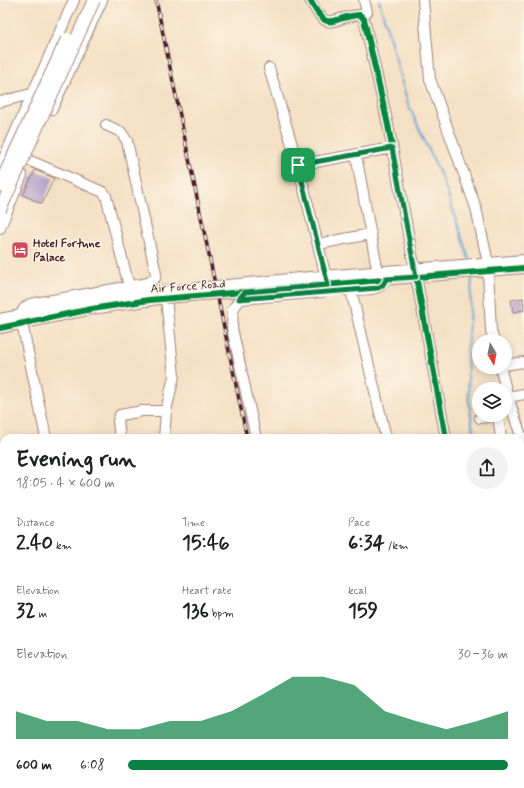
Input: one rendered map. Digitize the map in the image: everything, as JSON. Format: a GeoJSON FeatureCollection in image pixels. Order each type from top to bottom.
{"type":"FeatureCollection","features":[{"type":"Feature","properties":{"kind":"main road"},"geometry":{"type":"LineString","coordinates":[[0,185],[85,0]]}},
{"type":"Feature","properties":{"kind":"main road"},"geometry":{"type":"LineString","coordinates":[[0,210],[94,0]]}},
{"type":"Feature","properties":{"kind":"street"},"geometry":{"type":"LineString","coordinates":[[0,167],[74,0]]}},
{"type":"Feature","properties":{"kind":"street"},"geometry":{"type":"LineString","coordinates":[[0,228],[28,160],[102,0]]}},
{"type":"Feature","properties":{"kind":"street"},"geometry":{"type":"LineString","coordinates":[[310,0],[318,15],[322,19],[336,22],[357,15],[363,16]]}},
{"type":"Feature","properties":{"kind":"street"},"geometry":{"type":"LineString","coordinates":[[363,16],[367,12],[364,0]]}},
{"type":"Feature","properties":{"kind":"street"},"geometry":{"type":"LineString","coordinates":[[423,0],[430,79],[476,208],[488,267],[492,334]]}},
{"type":"Feature","properties":{"kind":"street"},"geometry":{"type":"LineString","coordinates":[[363,16],[392,148],[445,434]]}},
{"type":"Feature","properties":{"kind":"street"},"geometry":{"type":"LineString","coordinates":[[269,68],[298,165],[327,280]]}},
{"type":"Feature","properties":{"kind":"street"},"geometry":{"type":"LineString","coordinates":[[0,102],[62,86]]}},
{"type":"Feature","properties":{"kind":"street"},"geometry":{"type":"LineString","coordinates":[[45,434],[22,319],[21,312],[24,307],[30,304],[152,281],[156,274],[127,140],[121,132],[106,125]]}},
{"type":"Feature","properties":{"kind":"street"},"geometry":{"type":"LineString","coordinates":[[298,165],[392,148]]}},
{"type":"Feature","properties":{"kind":"street"},"geometry":{"type":"LineString","coordinates":[[255,434],[232,334],[233,309],[242,296],[378,288],[383,285],[371,234],[356,155]]}},
{"type":"Feature","properties":{"kind":"street"},"geometry":{"type":"LineString","coordinates":[[28,160],[103,192],[106,196],[129,286]]}},
{"type":"Feature","properties":{"kind":"street"},"geometry":{"type":"LineString","coordinates":[[318,244],[371,234]]}},
{"type":"Feature","properties":{"kind":"street","name":"Air Force Road"},"geometry":{"type":"LineString","coordinates":[[0,328],[22,319],[108,298],[155,292],[381,277],[488,267],[524,260]]}},
{"type":"Feature","properties":{"kind":"street","name":"Air Force Road"},"geometry":{"type":"LineString","coordinates":[[488,267],[524,268]]}},
{"type":"Feature","properties":{"kind":"street","name":"Air Force Road"},"geometry":{"type":"LineString","coordinates":[[0,319],[22,319],[123,303],[166,298],[242,296],[311,282]]}},
{"type":"Feature","properties":{"kind":"street"},"geometry":{"type":"LineString","coordinates":[[351,290],[385,434]]}},
{"type":"Feature","properties":{"kind":"street"},"geometry":{"type":"LineString","coordinates":[[164,434],[166,411],[174,376],[166,298]]}},
{"type":"Feature","properties":{"kind":"street"},"geometry":{"type":"LineString","coordinates":[[512,364],[524,362]]}},
{"type":"Feature","properties":{"kind":"street"},"geometry":{"type":"LineString","coordinates":[[512,396],[524,394]]}},
{"type":"Feature","properties":{"kind":"street"},"geometry":{"type":"LineString","coordinates":[[120,434],[118,421],[120,415],[142,411],[166,411]]}},
{"type":"Feature","properties":{"kind":"street"},"geometry":{"type":"LineString","coordinates":[[512,416],[521,426]]}},
{"type":"Feature","properties":{"kind":"street"},"geometry":{"type":"LineString","coordinates":[[499,422],[500,434]]}},
{"type":"Feature","properties":{"kind":"building"},"geometry":{"type":"Polygon","coordinates":[[[35,170],[54,178],[42,204],[23,195],[35,170]]]}},
{"type":"Feature","properties":{"kind":"building"},"geometry":{"type":"Polygon","coordinates":[[[523,298],[524,310],[513,312],[511,300],[523,298]]]}},
{"type":"Feature","properties":{"kind":"waterway"},"geometry":{"type":"LineString","coordinates":[[379,0],[408,104],[444,183],[469,259]]}},
{"type":"Feature","properties":{"kind":"waterway"},"geometry":{"type":"LineString","coordinates":[[472,278],[467,352],[469,401],[473,434]]}},
{"type":"Feature","properties":{"kind":"railway"},"geometry":{"type":"LineString","coordinates":[[156,0],[246,434]]}},
{"type":"Feature","properties":{"kind":"cycle path"},"geometry":{"type":"LineString","coordinates":[[310,0],[316,11],[327,21],[360,15],[364,19],[388,125],[445,434]]}},
{"type":"Feature","properties":{"kind":"cycle path"},"geometry":{"type":"LineString","coordinates":[[0,328],[92,309],[149,300],[524,268]]}},
{"type":"Feature","properties":{"kind":"place","name":"Hotel Fortune Palace"},"geometry":{"type":"Point","coordinates":[20,250]}},
{"type":"Feature","properties":{"kind":"route"},"geometry":{"type":"LineString","coordinates":[[392,148],[416,270],[416,277],[386,279],[383,285],[378,288],[239,299],[245,292],[328,285],[298,165],[392,148]]}}]}
